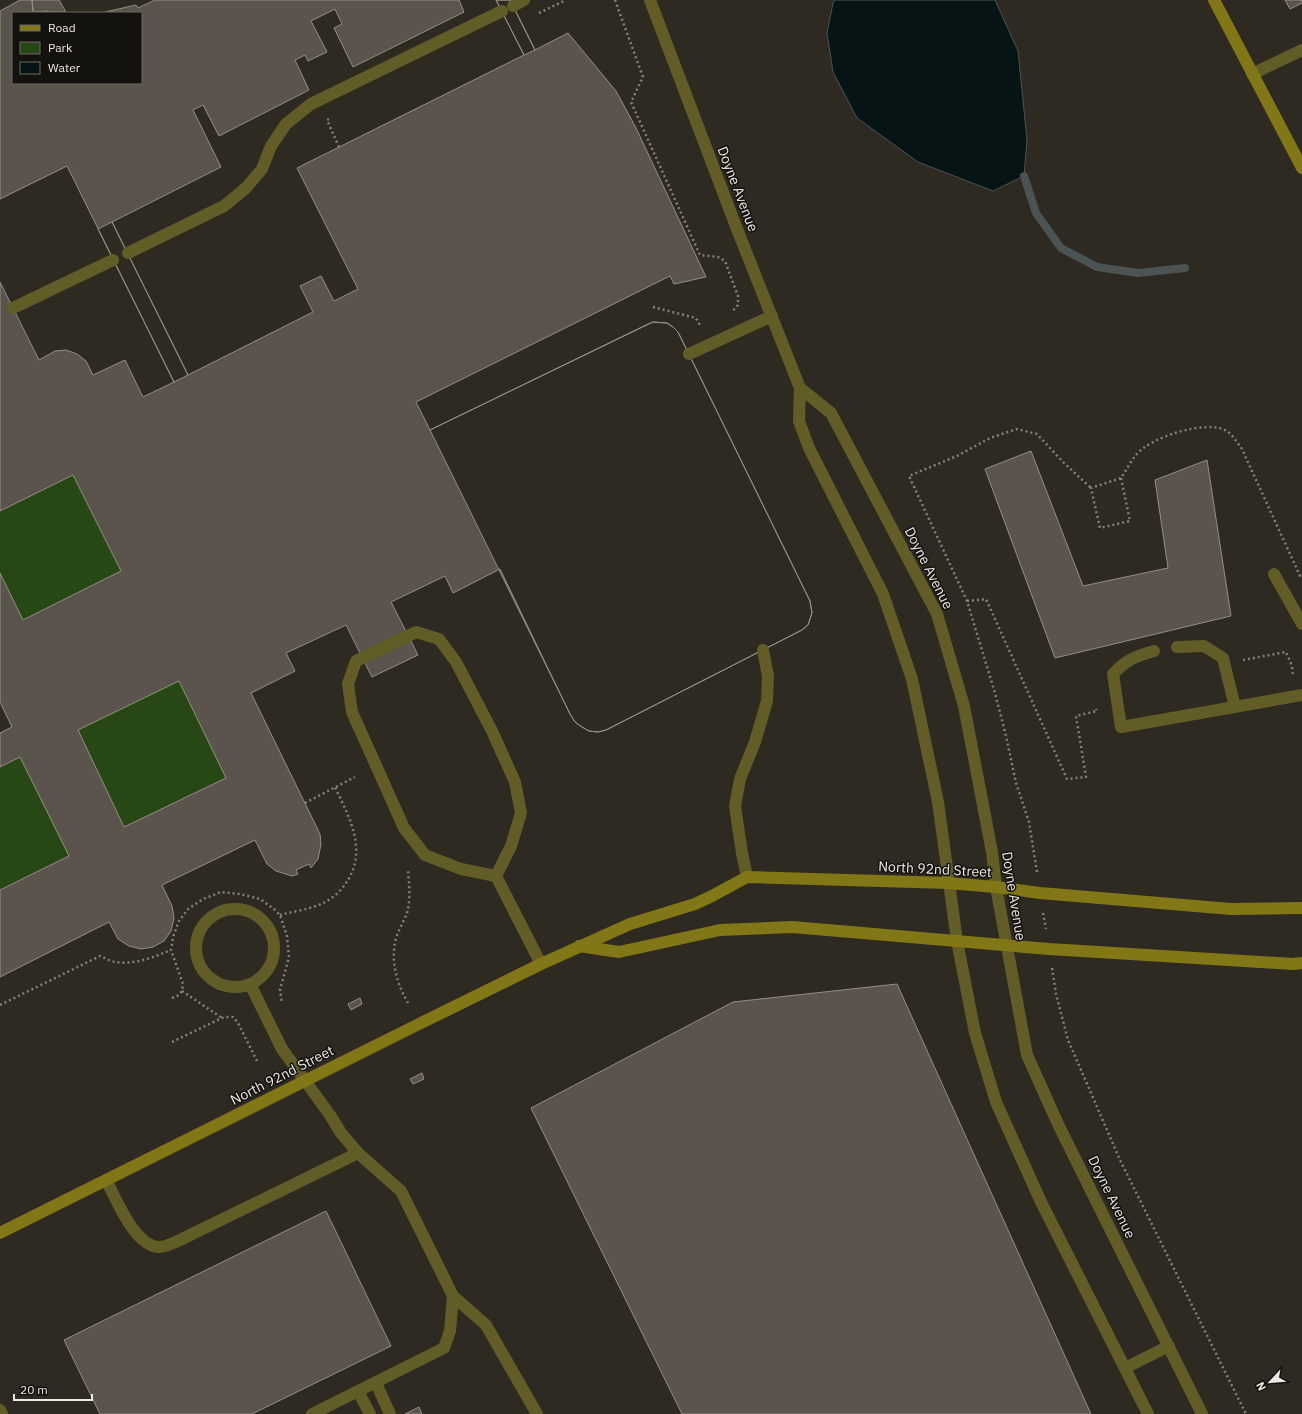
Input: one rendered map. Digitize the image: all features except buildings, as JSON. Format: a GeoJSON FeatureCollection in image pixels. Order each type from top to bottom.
{"type":"FeatureCollection","features":[{"type":"Feature","properties":{"kind":"street"},"geometry":{"type":"LineString","coordinates":[[128,253],[224,206],[246,188],[262,169],[271,146],[286,124],[311,104],[524,0]]}},
{"type":"Feature","properties":{"kind":"street","name":"Doyne Avenue"},"geometry":{"type":"LineString","coordinates":[[650,0],[737,229],[800,388],[799,421],[809,448],[883,594],[912,679],[938,802],[957,941],[975,1033],[996,1102],[1041,1202],[1148,1414]]}},
{"type":"Feature","properties":{"kind":"street"},"geometry":{"type":"LineString","coordinates":[[1214,0],[1302,168]]}},
{"type":"Feature","properties":{"kind":"street"},"geometry":{"type":"LineString","coordinates":[[1252,74],[1302,50]]}},
{"type":"Feature","properties":{"kind":"street"},"geometry":{"type":"LineString","coordinates":[[13,308],[113,260]]}},
{"type":"Feature","properties":{"kind":"street"},"geometry":{"type":"LineString","coordinates":[[689,354],[772,316]]}},
{"type":"Feature","properties":{"kind":"street","name":"Doyne Avenue"},"geometry":{"type":"LineString","coordinates":[[800,388],[831,413],[937,614],[964,706],[992,852],[996,887],[1027,1055],[1058,1124],[1202,1414]]}},
{"type":"Feature","properties":{"kind":"street"},"geometry":{"type":"LineString","coordinates":[[1274,574],[1302,624]]}},
{"type":"Feature","properties":{"kind":"street"},"geometry":{"type":"LineString","coordinates":[[416,632],[439,639],[456,662],[492,731],[515,782],[521,814],[511,846],[496,876],[461,868],[426,855],[404,828],[352,712],[348,684],[356,662],[416,632]]}},
{"type":"Feature","properties":{"kind":"street"},"geometry":{"type":"LineString","coordinates":[[1177,648],[1204,646],[1223,658],[1235,707]]}},
{"type":"Feature","properties":{"kind":"street"},"geometry":{"type":"LineString","coordinates":[[747,877],[735,806],[740,779],[755,742],[767,701],[768,676],[762,650]]}},
{"type":"Feature","properties":{"kind":"street"},"geometry":{"type":"LineString","coordinates":[[1154,652],[1140,655],[1123,663],[1113,674],[1121,727],[1302,695]]}},
{"type":"Feature","properties":{"kind":"street"},"geometry":{"type":"LineString","coordinates":[[496,876],[541,964]]}},
{"type":"Feature","properties":{"kind":"street","name":"North 92nd Street"},"geometry":{"type":"LineString","coordinates":[[0,1233],[305,1080],[541,964],[630,924],[695,904],[747,877],[948,883],[996,887],[1040,893],[1231,909],[1302,908]]}},
{"type":"Feature","properties":{"kind":"street"},"geometry":{"type":"LineString","coordinates":[[232,908],[245,909],[257,915],[266,924],[272,935],[274,948],[272,961],[266,972],[250,984],[231,988],[218,984],[207,977],[199,966],[195,954],[196,940],[200,928],[208,918],[220,911],[232,908]]}},
{"type":"Feature","properties":{"kind":"street"},"geometry":{"type":"LineString","coordinates":[[579,946],[619,952],[720,930],[792,927],[1049,949],[1293,964],[1302,963]]}},
{"type":"Feature","properties":{"kind":"street"},"geometry":{"type":"LineString","coordinates":[[250,984],[282,1049],[341,1133],[358,1153],[400,1191],[453,1296],[486,1325],[538,1414]]}},
{"type":"Feature","properties":{"kind":"street"},"geometry":{"type":"LineString","coordinates":[[106,1180],[133,1230],[149,1244],[157,1247],[165,1246],[182,1239],[358,1153]]}},
{"type":"Feature","properties":{"kind":"street"},"geometry":{"type":"LineString","coordinates":[[312,1414],[444,1348],[450,1331],[453,1296]]}},
{"type":"Feature","properties":{"kind":"street"},"geometry":{"type":"LineString","coordinates":[[1125,1368],[1169,1346]]}},
{"type":"Feature","properties":{"kind":"street"},"geometry":{"type":"LineString","coordinates":[[376,1383],[390,1414]]}},
{"type":"Feature","properties":{"kind":"street"},"geometry":{"type":"LineString","coordinates":[[358,1391],[370,1414]]}},
{"type":"Feature","properties":{"kind":"street"},"geometry":{"type":"LineString","coordinates":[[0,1410],[2,1414]]}},
{"type":"Feature","properties":{"kind":"path"},"geometry":{"type":"LineString","coordinates":[[615,0],[643,77],[631,102],[700,255],[718,257],[725,261],[738,296],[738,305],[731,314]]}},
{"type":"Feature","properties":{"kind":"path"},"geometry":{"type":"LineString","coordinates":[[652,307],[696,318],[702,329]]}},
{"type":"Feature","properties":{"kind":"path"},"geometry":{"type":"LineString","coordinates":[[1091,488],[1121,478],[1137,454],[1156,440],[1174,433],[1210,426],[1228,431],[1241,447],[1302,580]]}},
{"type":"Feature","properties":{"kind":"path"},"geometry":{"type":"LineString","coordinates":[[1121,478],[1130,521],[1100,528],[1091,488],[1064,463],[1037,434],[1017,429],[990,438],[957,456],[909,476],[969,608],[995,693],[1016,783],[1029,822],[1056,994],[1068,1040],[1120,1160],[1246,1414]]}},
{"type":"Feature","properties":{"kind":"path"},"geometry":{"type":"LineString","coordinates":[[305,803],[355,777]]}},
{"type":"Feature","properties":{"kind":"path"},"geometry":{"type":"LineString","coordinates":[[280,915],[328,901],[342,889],[351,875],[356,857],[356,840],[353,825],[335,787]]}},
{"type":"Feature","properties":{"kind":"path"},"geometry":{"type":"LineString","coordinates":[[408,870],[410,891],[409,903],[397,937],[394,958],[396,976],[400,989],[408,1003]]}},
{"type":"Feature","properties":{"kind":"path"},"geometry":{"type":"LineString","coordinates":[[172,998],[179,995],[182,991],[182,984],[171,950],[173,937],[179,921],[188,909],[203,899],[221,892],[240,894],[260,899],[280,915],[287,936],[288,950],[288,957],[280,990],[282,1003],[285,1009]]}},
{"type":"Feature","properties":{"kind":"path"},"geometry":{"type":"LineString","coordinates":[[0,1005],[100,956],[115,962],[138,962],[154,958],[171,950]]}},
{"type":"Feature","properties":{"kind":"path"},"geometry":{"type":"LineString","coordinates":[[182,991],[222,1018]]}},
{"type":"Feature","properties":{"kind":"path"},"geometry":{"type":"LineString","coordinates":[[172,1042],[222,1018],[233,1017],[238,1023],[257,1061]]}},
{"type":"Feature","properties":{"kind":"green space"},"geometry":{"type":"Polygon","coordinates":[[[73,475],[121,571],[23,620],[0,573],[0,511],[73,475]]]}},
{"type":"Feature","properties":{"kind":"green space"},"geometry":{"type":"Polygon","coordinates":[[[179,681],[226,778],[124,827],[78,730],[179,681]]]}},
{"type":"Feature","properties":{"kind":"green space"},"geometry":{"type":"Polygon","coordinates":[[[20,757],[69,856],[0,890],[0,767],[20,757]]]}},
{"type":"Feature","properties":{"kind":"water"},"geometry":{"type":"Polygon","coordinates":[[[835,0],[995,0],[1018,51],[1027,140],[1024,176],[993,191],[918,162],[857,118],[833,72],[827,33],[833,3],[835,0]]]}},
{"type":"Feature","properties":{"kind":"waterway"},"geometry":{"type":"LineString","coordinates":[[1024,176],[1036,213],[1061,248],[1097,267],[1138,273],[1185,268]]}}]}
